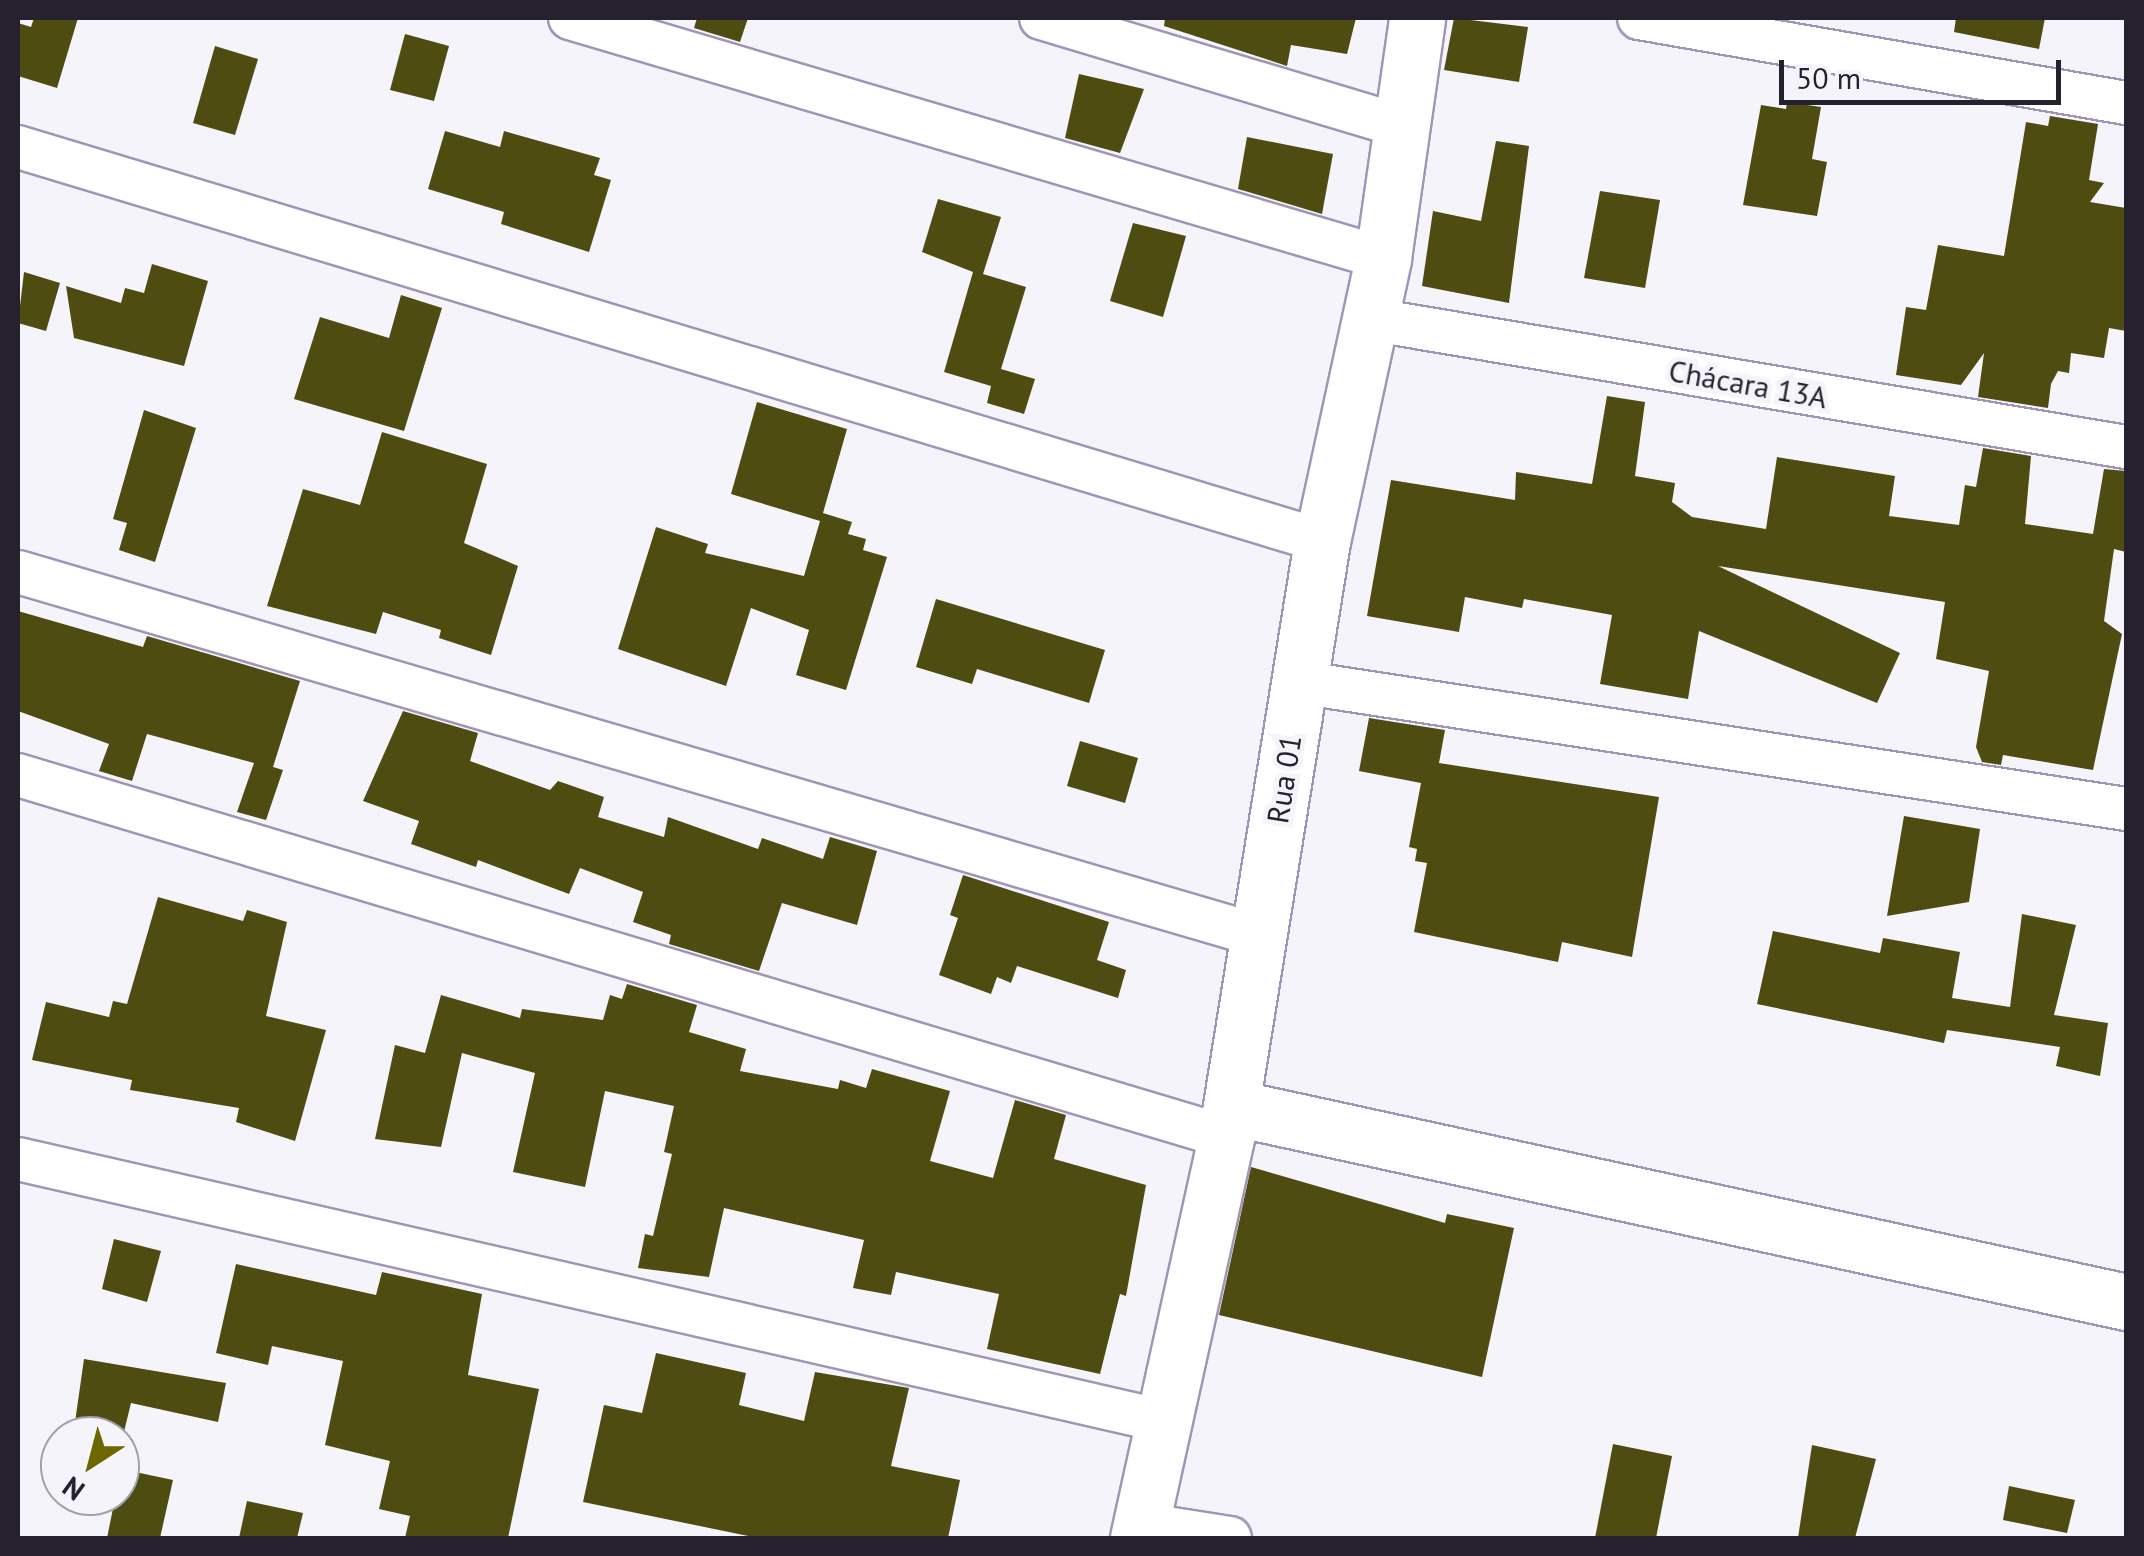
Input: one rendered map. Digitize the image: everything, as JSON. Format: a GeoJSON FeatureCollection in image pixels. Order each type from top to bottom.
{"type":"FeatureCollection","features":[{"type":"Feature","properties":{"kind":"street"},"geometry":{"type":"LineString","coordinates":[[570,18],[1383,258]]}},
{"type":"Feature","properties":{"kind":"street"},"geometry":{"type":"LineString","coordinates":[[1041,18],[1401,126]]}},
{"type":"Feature","properties":{"kind":"street","name":"Rua 01"},"geometry":{"type":"LineString","coordinates":[[1140,1531],[1229,1122],[1322,541],[1383,258],[1417,18]]}},
{"type":"Feature","properties":{"kind":"street"},"geometry":{"type":"LineString","coordinates":[[1639,18],[2126,103]]}},
{"type":"Feature","properties":{"kind":"street"},"geometry":{"type":"LineString","coordinates":[[18,147],[1322,541]]}},
{"type":"Feature","properties":{"kind":"street","name":"Chácara 13A"},"geometry":{"type":"LineString","coordinates":[[1369,319],[2126,448]]}},
{"type":"Feature","properties":{"kind":"street"},"geometry":{"type":"LineString","coordinates":[[18,572],[1260,936]]}},
{"type":"Feature","properties":{"kind":"street"},"geometry":{"type":"LineString","coordinates":[[1298,682],[2126,809]]}},
{"type":"Feature","properties":{"kind":"street"},"geometry":{"type":"LineString","coordinates":[[18,775],[1229,1122],[2126,1302]]}},
{"type":"Feature","properties":{"kind":"street"},"geometry":{"type":"LineString","coordinates":[[18,1160],[1163,1420]]}},
{"type":"Feature","properties":{"kind":"street"},"geometry":{"type":"LineString","coordinates":[[1140,1531],[1230,1538]]}},
{"type":"Feature","properties":{"kind":"building"},"geometry":{"type":"Polygon","coordinates":[[[34,18],[78,18],[57,88],[18,76],[18,23],[31,27],[34,18]]]}},
{"type":"Feature","properties":{"kind":"building"},"geometry":{"type":"Polygon","coordinates":[[[697,18],[748,18],[740,42],[694,28],[697,18]]]}},
{"type":"Feature","properties":{"kind":"building"},"geometry":{"type":"Polygon","coordinates":[[[1165,18],[1356,18],[1347,54],[1291,45],[1287,66],[1164,26],[1165,18]]]}},
{"type":"Feature","properties":{"kind":"building"},"geometry":{"type":"Polygon","coordinates":[[[1454,18],[1528,27],[1519,82],[1444,70],[1454,18]]]}},
{"type":"Feature","properties":{"kind":"building"},"geometry":{"type":"Polygon","coordinates":[[[1956,18],[2045,18],[2039,49],[1954,32],[1956,18]]]}},
{"type":"Feature","properties":{"kind":"building"},"geometry":{"type":"Polygon","coordinates":[[[405,34],[449,46],[434,101],[390,90],[405,34]]]}},
{"type":"Feature","properties":{"kind":"building"},"geometry":{"type":"Polygon","coordinates":[[[215,46],[258,59],[235,135],[193,123],[215,46]]]}},
{"type":"Feature","properties":{"kind":"building"},"geometry":{"type":"Polygon","coordinates":[[[1079,74],[1144,89],[1120,153],[1065,138],[1079,74]]]}},
{"type":"Feature","properties":{"kind":"building"},"geometry":{"type":"Polygon","coordinates":[[[1787,102],[1821,107],[1812,159],[1827,162],[1817,216],[1743,205],[1761,105],[1786,109],[1787,102]]]}},
{"type":"Feature","properties":{"kind":"building"},"geometry":{"type":"Polygon","coordinates":[[[2050,116],[2098,124],[2089,180],[2104,183],[2090,202],[2126,208],[2126,331],[2109,328],[2104,358],[2071,353],[2069,373],[2058,371],[2051,384],[2048,408],[1978,397],[1984,353],[1961,385],[1896,375],[1906,307],[1926,310],[1938,245],[2004,256],[2026,122],[2048,126],[2050,116]]]}},
{"type":"Feature","properties":{"kind":"building"},"geometry":{"type":"Polygon","coordinates":[[[445,131],[500,147],[504,131],[600,158],[594,175],[611,180],[589,252],[501,224],[504,212],[428,189],[445,131]]]}},
{"type":"Feature","properties":{"kind":"building"},"geometry":{"type":"Polygon","coordinates":[[[1247,137],[1333,154],[1322,214],[1238,189],[1247,137]]]}},
{"type":"Feature","properties":{"kind":"building"},"geometry":{"type":"Polygon","coordinates":[[[1496,141],[1529,146],[1509,303],[1422,286],[1433,211],[1481,221],[1496,141]]]}},
{"type":"Feature","properties":{"kind":"building"},"geometry":{"type":"Polygon","coordinates":[[[1600,191],[1660,200],[1645,288],[1584,278],[1600,191]]]}},
{"type":"Feature","properties":{"kind":"building"},"geometry":{"type":"Polygon","coordinates":[[[938,199],[1001,217],[983,274],[1026,287],[1001,369],[1035,379],[1024,414],[987,403],[991,386],[944,372],[973,272],[922,252],[938,199]]]}},
{"type":"Feature","properties":{"kind":"building"},"geometry":{"type":"Polygon","coordinates":[[[1133,223],[1186,236],[1163,317],[1110,301],[1133,223]]]}},
{"type":"Feature","properties":{"kind":"building"},"geometry":{"type":"Polygon","coordinates":[[[152,264],[208,281],[184,366],[74,338],[66,286],[121,303],[125,288],[144,293],[152,264]]]}},
{"type":"Feature","properties":{"kind":"building"},"geometry":{"type":"Polygon","coordinates":[[[24,272],[60,283],[46,331],[18,323],[24,272]]]}},
{"type":"Feature","properties":{"kind":"building"},"geometry":{"type":"Polygon","coordinates":[[[401,295],[442,308],[404,431],[294,399],[320,317],[389,338],[401,295]]]}},
{"type":"Feature","properties":{"kind":"building"},"geometry":{"type":"Polygon","coordinates":[[[1607,396],[1645,402],[1635,476],[1675,483],[1672,502],[1692,517],[1766,529],[1777,457],[1895,476],[1889,516],[1959,525],[1965,485],[1976,487],[1983,448],[2031,456],[2025,524],[2093,534],[2104,469],[2126,471],[2126,552],[2114,549],[2104,621],[2122,634],[2093,770],[2003,755],[2001,765],[1982,762],[1976,747],[1989,671],[1936,659],[1945,602],[1718,566],[1900,653],[1877,703],[1699,631],[1688,699],[1600,684],[1612,615],[1524,599],[1522,608],[1465,597],[1459,632],[1367,616],[1391,480],[1515,500],[1516,472],[1592,484],[1607,396]]]}},
{"type":"Feature","properties":{"kind":"building"},"geometry":{"type":"Polygon","coordinates":[[[757,402],[847,429],[823,513],[852,522],[848,534],[866,539],[863,550],[887,557],[846,690],[796,675],[809,630],[751,608],[726,686],[618,649],[656,527],[708,544],[705,553],[804,576],[820,521],[731,494],[757,402]]]}},
{"type":"Feature","properties":{"kind":"building"},"geometry":{"type":"Polygon","coordinates":[[[144,410],[196,428],[155,562],[119,550],[127,523],[113,519],[144,410]]]}},
{"type":"Feature","properties":{"kind":"building"},"geometry":{"type":"Polygon","coordinates":[[[382,432],[487,464],[464,543],[518,566],[491,655],[439,638],[441,630],[383,612],[376,634],[267,606],[303,489],[360,505],[382,432]]]}},
{"type":"Feature","properties":{"kind":"building"},"geometry":{"type":"Polygon","coordinates":[[[936,599],[1105,650],[1089,703],[977,669],[972,684],[916,667],[936,599]]]}},
{"type":"Feature","properties":{"kind":"building"},"geometry":{"type":"Polygon","coordinates":[[[18,611],[143,647],[147,636],[300,681],[273,767],[283,770],[266,820],[237,812],[254,763],[147,734],[132,781],[99,771],[109,744],[18,711],[18,611]]]}},
{"type":"Feature","properties":{"kind":"building"},"geometry":{"type":"Polygon","coordinates":[[[403,711],[478,733],[470,761],[550,790],[558,781],[604,797],[598,817],[664,837],[668,817],[758,849],[762,838],[823,859],[830,837],[877,851],[857,925],[782,903],[759,971],[669,944],[671,935],[633,922],[643,892],[580,868],[569,894],[478,860],[476,867],[411,844],[419,821],[363,801],[403,711]]]}},
{"type":"Feature","properties":{"kind":"building"},"geometry":{"type":"Polygon","coordinates":[[[1369,718],[1445,730],[1439,763],[1659,797],[1632,957],[1562,942],[1558,962],[1414,932],[1427,863],[1415,861],[1417,849],[1409,847],[1421,783],[1359,771],[1369,718]]]}},
{"type":"Feature","properties":{"kind":"building"},"geometry":{"type":"Polygon","coordinates":[[[1080,741],[1138,758],[1125,803],[1067,786],[1080,741]]]}},
{"type":"Feature","properties":{"kind":"building"},"geometry":{"type":"Polygon","coordinates":[[[1904,816],[1980,829],[1969,902],[1887,916],[1904,816]]]}},
{"type":"Feature","properties":{"kind":"building"},"geometry":{"type":"Polygon","coordinates":[[[963,875],[1109,922],[1097,960],[1126,970],[1118,998],[1017,966],[1011,983],[997,977],[991,994],[939,975],[958,918],[950,915],[963,875]]]}},
{"type":"Feature","properties":{"kind":"building"},"geometry":{"type":"Polygon","coordinates":[[[158,897],[243,921],[247,910],[287,922],[266,1016],[326,1030],[295,1141],[236,1122],[239,1108],[130,1090],[132,1080],[32,1060],[46,1002],[109,1017],[113,1001],[127,1004],[158,897]]]}},
{"type":"Feature","properties":{"kind":"building"},"geometry":{"type":"Polygon","coordinates":[[[2022,914],[2076,925],[2054,1015],[2108,1023],[2100,1076],[2056,1066],[2060,1047],[1947,1030],[1944,1043],[1757,1004],[1773,931],[1880,953],[1883,938],[1960,952],[1952,998],[2010,1007],[2022,914]]]}},
{"type":"Feature","properties":{"kind":"building"},"geometry":{"type":"Polygon","coordinates":[[[627,984],[697,1005],[689,1032],[746,1049],[740,1071],[838,1089],[840,1080],[866,1088],[872,1069],[950,1091],[930,1161],[993,1178],[1015,1100],[1066,1115],[1054,1159],[1146,1185],[1126,1296],[1120,1294],[1100,1374],[987,1349],[999,1294],[896,1272],[891,1295],[853,1288],[864,1240],[724,1208],[709,1277],[638,1268],[645,1234],[653,1236],[672,1154],[664,1152],[674,1106],[605,1091],[585,1187],[513,1172],[535,1073],[462,1053],[441,1147],[375,1139],[395,1045],[425,1053],[441,995],[520,1018],[522,1009],[603,1020],[610,995],[622,999],[627,984]]]}},
{"type":"Feature","properties":{"kind":"building"},"geometry":{"type":"Polygon","coordinates":[[[1251,1167],[1445,1223],[1447,1214],[1514,1228],[1482,1377],[1219,1315],[1251,1167]]]}},
{"type":"Feature","properties":{"kind":"building"},"geometry":{"type":"Polygon","coordinates":[[[114,1239],[161,1251],[147,1302],[102,1289],[114,1239]]]}},
{"type":"Feature","properties":{"kind":"building"},"geometry":{"type":"Polygon","coordinates":[[[236,1264],[376,1295],[382,1272],[482,1294],[468,1375],[539,1389],[508,1538],[405,1538],[410,1516],[379,1509],[390,1461],[325,1445],[343,1361],[272,1346],[268,1365],[216,1353],[236,1264]]]}},
{"type":"Feature","properties":{"kind":"building"},"geometry":{"type":"Polygon","coordinates":[[[656,1353],[746,1373],[739,1405],[804,1421],[815,1372],[909,1388],[891,1466],[960,1480],[948,1538],[758,1538],[583,1502],[604,1405],[642,1413],[656,1353]]]}},
{"type":"Feature","properties":{"kind":"building"},"geometry":{"type":"Polygon","coordinates":[[[84,1359],[226,1383],[218,1422],[131,1403],[128,1416],[76,1416],[84,1359]]]}},
{"type":"Feature","properties":{"kind":"building"},"geometry":{"type":"Polygon","coordinates":[[[1613,1444],[1672,1456],[1656,1538],[1595,1538],[1613,1444]]]}},
{"type":"Feature","properties":{"kind":"building"},"geometry":{"type":"Polygon","coordinates":[[[1812,1445],[1876,1459],[1855,1538],[1798,1538],[1812,1445]]]}},
{"type":"Feature","properties":{"kind":"building"},"geometry":{"type":"Polygon","coordinates":[[[140,1473],[173,1480],[160,1538],[107,1538],[111,1516],[140,1516],[140,1473]]]}},
{"type":"Feature","properties":{"kind":"building"},"geometry":{"type":"Polygon","coordinates":[[[2009,1486],[2075,1500],[2067,1533],[2003,1520],[2009,1486]]]}},
{"type":"Feature","properties":{"kind":"building"},"geometry":{"type":"Polygon","coordinates":[[[247,1501],[303,1513],[297,1538],[239,1538],[247,1501]]]}}]}
